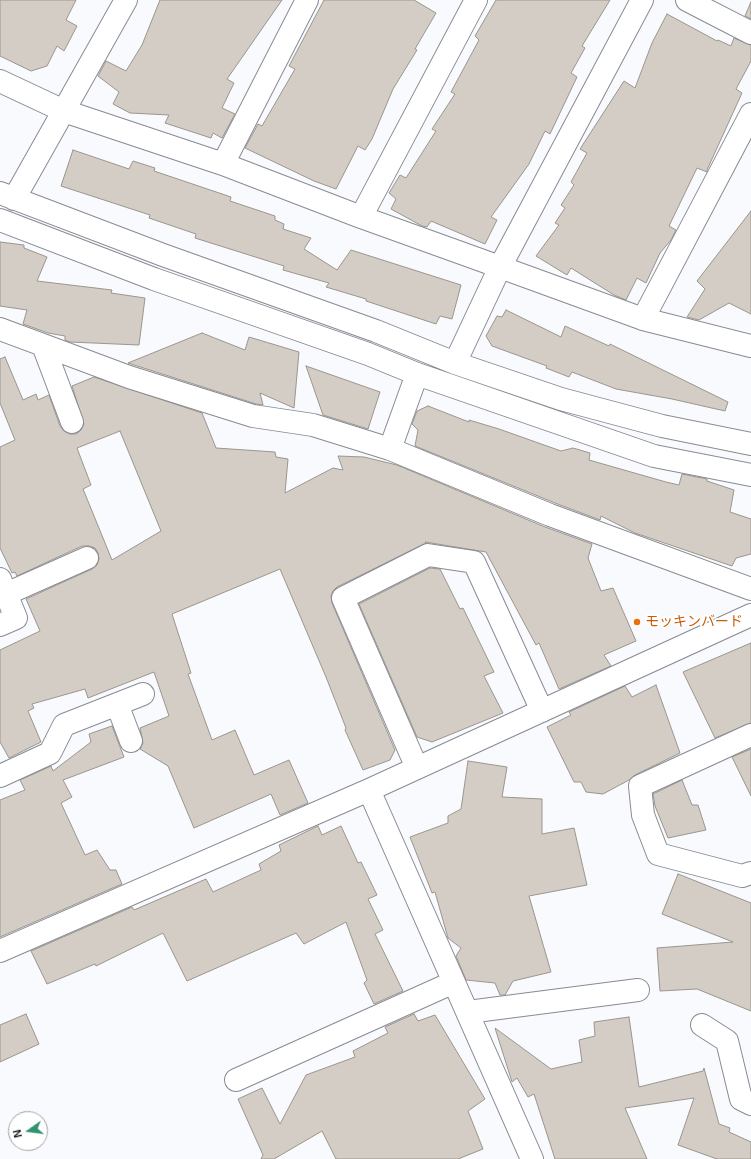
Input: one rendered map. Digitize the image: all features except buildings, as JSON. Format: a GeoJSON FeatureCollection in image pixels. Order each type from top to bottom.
{"type":"FeatureCollection","features":[{"type":"Feature","properties":{"kind":"street"},"geometry":{"type":"LineString","coordinates":[[126,0],[64,111],[7,196],[163,256],[376,331],[455,363],[561,399],[662,426],[751,444]]}},
{"type":"Feature","properties":{"kind":"street"},"geometry":{"type":"LineString","coordinates":[[223,164],[307,0]]}},
{"type":"Feature","properties":{"kind":"street"},"geometry":{"type":"LineString","coordinates":[[361,217],[476,0]]}},
{"type":"Feature","properties":{"kind":"street"},"geometry":{"type":"LineString","coordinates":[[455,363],[500,267],[642,0]]}},
{"type":"Feature","properties":{"kind":"street"},"geometry":{"type":"LineString","coordinates":[[687,0],[751,33]]}},
{"type":"Feature","properties":{"kind":"street"},"geometry":{"type":"LineString","coordinates":[[0,81],[64,111],[223,164],[361,217],[643,319],[751,346]]}},
{"type":"Feature","properties":{"kind":"street"},"geometry":{"type":"LineString","coordinates":[[643,319],[751,114]]}},
{"type":"Feature","properties":{"kind":"street"},"geometry":{"type":"LineString","coordinates":[[0,220],[154,279],[368,354],[416,374],[654,456],[751,475]]}},
{"type":"Feature","properties":{"kind":"street"},"geometry":{"type":"LineString","coordinates":[[0,329],[129,377],[253,416],[313,425],[390,449],[550,515],[751,589]]}},
{"type":"Feature","properties":{"kind":"street"},"geometry":{"type":"LineString","coordinates":[[43,345],[72,422]]}},
{"type":"Feature","properties":{"kind":"street"},"geometry":{"type":"LineString","coordinates":[[390,449],[416,374]]}},
{"type":"Feature","properties":{"kind":"street"},"geometry":{"type":"LineString","coordinates":[[417,768],[343,598],[428,555],[474,562],[542,710]]}},
{"type":"Feature","properties":{"kind":"street"},"geometry":{"type":"LineString","coordinates":[[0,625],[16,618],[3,586],[87,558]]}},
{"type":"Feature","properties":{"kind":"street"},"geometry":{"type":"LineString","coordinates":[[0,951],[369,790],[751,615]]}},
{"type":"Feature","properties":{"kind":"street"},"geometry":{"type":"LineString","coordinates":[[0,776],[50,753],[64,725],[143,694]]}},
{"type":"Feature","properties":{"kind":"street"},"geometry":{"type":"LineString","coordinates":[[117,704],[131,742]]}},
{"type":"Feature","properties":{"kind":"street"},"geometry":{"type":"LineString","coordinates":[[751,735],[640,786],[643,815],[658,854],[742,876],[751,873]]}},
{"type":"Feature","properties":{"kind":"street"},"geometry":{"type":"LineString","coordinates":[[369,790],[532,1159]]}},
{"type":"Feature","properties":{"kind":"street"},"geometry":{"type":"LineString","coordinates":[[236,1080],[454,982]]}},
{"type":"Feature","properties":{"kind":"street"},"geometry":{"type":"LineString","coordinates":[[468,1012],[638,990]]}},
{"type":"Feature","properties":{"kind":"street"},"geometry":{"type":"LineString","coordinates":[[702,1025],[727,1040],[741,1099],[751,1104]]}},
{"type":"Feature","properties":{"kind":"place","name":"モッキンバード"},"geometry":{"type":"Point","coordinates":[637,622]}}]}
